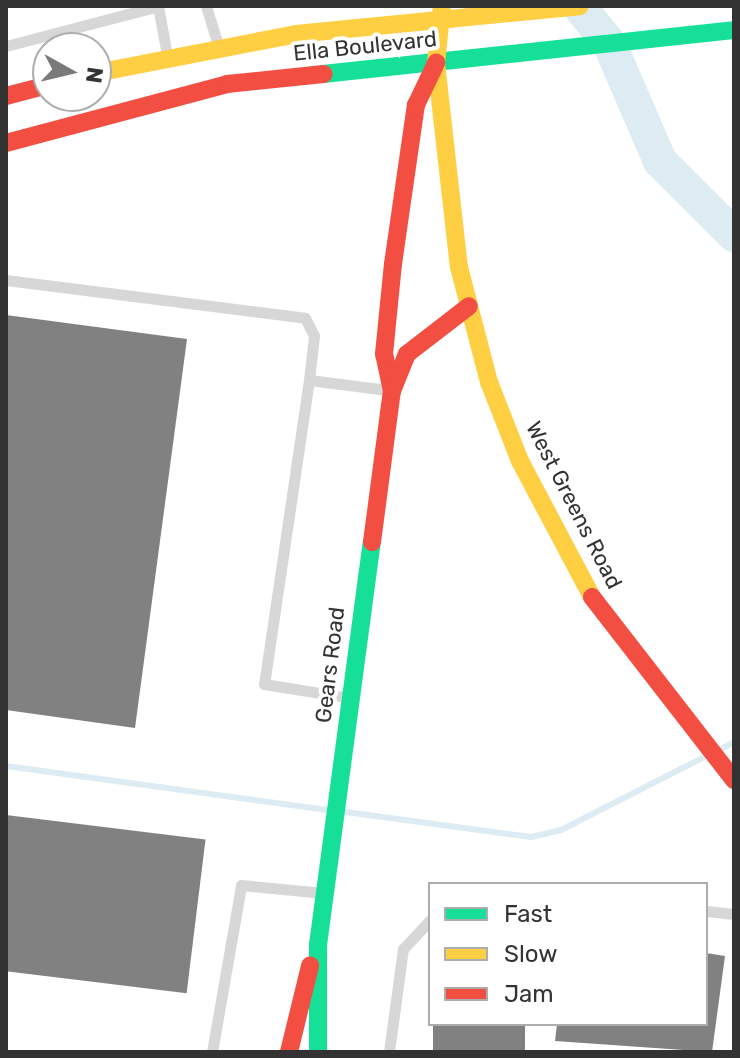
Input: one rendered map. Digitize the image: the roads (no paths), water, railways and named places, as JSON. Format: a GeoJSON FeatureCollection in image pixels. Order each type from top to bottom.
{"type":"FeatureCollection","features":[{"type":"Feature","properties":{"kind":"main road","name":"Ella Boulevard"},"geometry":{"type":"LineString","coordinates":[[112,69],[218,45],[441,14],[502,14],[580,6]]}},
{"type":"Feature","properties":{"kind":"main road","name":"Gears Road"},"geometry":{"type":"LineString","coordinates":[[289,1052],[318,945],[392,391],[407,354],[469,306],[436,63],[441,14]]}},
{"type":"Feature","properties":{"kind":"main road","name":"Ella Boulevard"},"geometry":{"type":"LineString","coordinates":[[6,143],[227,84],[734,30]]}},
{"type":"Feature","properties":{"kind":"main road"},"geometry":{"type":"LineString","coordinates":[[218,45],[227,84]]}},
{"type":"Feature","properties":{"kind":"main road","name":"Gears Road"},"geometry":{"type":"LineString","coordinates":[[392,391],[384,354],[393,264],[416,105],[436,63]]}},
{"type":"Feature","properties":{"kind":"main road"},"geometry":{"type":"LineString","coordinates":[[6,96],[32,89]]}},
{"type":"Feature","properties":{"kind":"main road","name":"West Greens Road"},"geometry":{"type":"LineString","coordinates":[[469,306],[489,382],[556,535],[588,592],[690,729],[734,780]]}},
{"type":"Feature","properties":{"kind":"main road","name":"Gears Road"},"geometry":{"type":"LineString","coordinates":[[318,945],[318,1052]]}},
{"type":"Feature","properties":{"kind":"lane"},"geometry":{"type":"LineString","coordinates":[[6,46],[158,6],[168,56]]}},
{"type":"Feature","properties":{"kind":"lane"},"geometry":{"type":"LineString","coordinates":[[206,6],[218,45]]}},
{"type":"Feature","properties":{"kind":"lane"},"geometry":{"type":"LineString","coordinates":[[6,280],[305,318],[314,336],[264,684],[350,698]]}},
{"type":"Feature","properties":{"kind":"lane"},"geometry":{"type":"LineString","coordinates":[[309,380],[392,391]]}},
{"type":"Feature","properties":{"kind":"lane"},"geometry":{"type":"LineString","coordinates":[[212,1052],[241,885],[325,893]]}},
{"type":"Feature","properties":{"kind":"lane"},"geometry":{"type":"LineString","coordinates":[[708,911],[734,914]]}},
{"type":"Feature","properties":{"kind":"lane"},"geometry":{"type":"LineString","coordinates":[[389,1052],[403,949],[428,922]]}},
{"type":"Feature","properties":{"kind":"waterway"},"geometry":{"type":"LineString","coordinates":[[579,6],[609,43],[660,161],[734,235]]}},
{"type":"Feature","properties":{"kind":"waterway"},"geometry":{"type":"LineString","coordinates":[[721,749],[734,742]]}},
{"type":"Feature","properties":{"kind":"waterway"},"geometry":{"type":"LineString","coordinates":[[346,812],[531,837],[561,830],[704,757]]}},
{"type":"Feature","properties":{"kind":"waterway"},"geometry":{"type":"LineString","coordinates":[[6,766],[327,810]]}}]}
